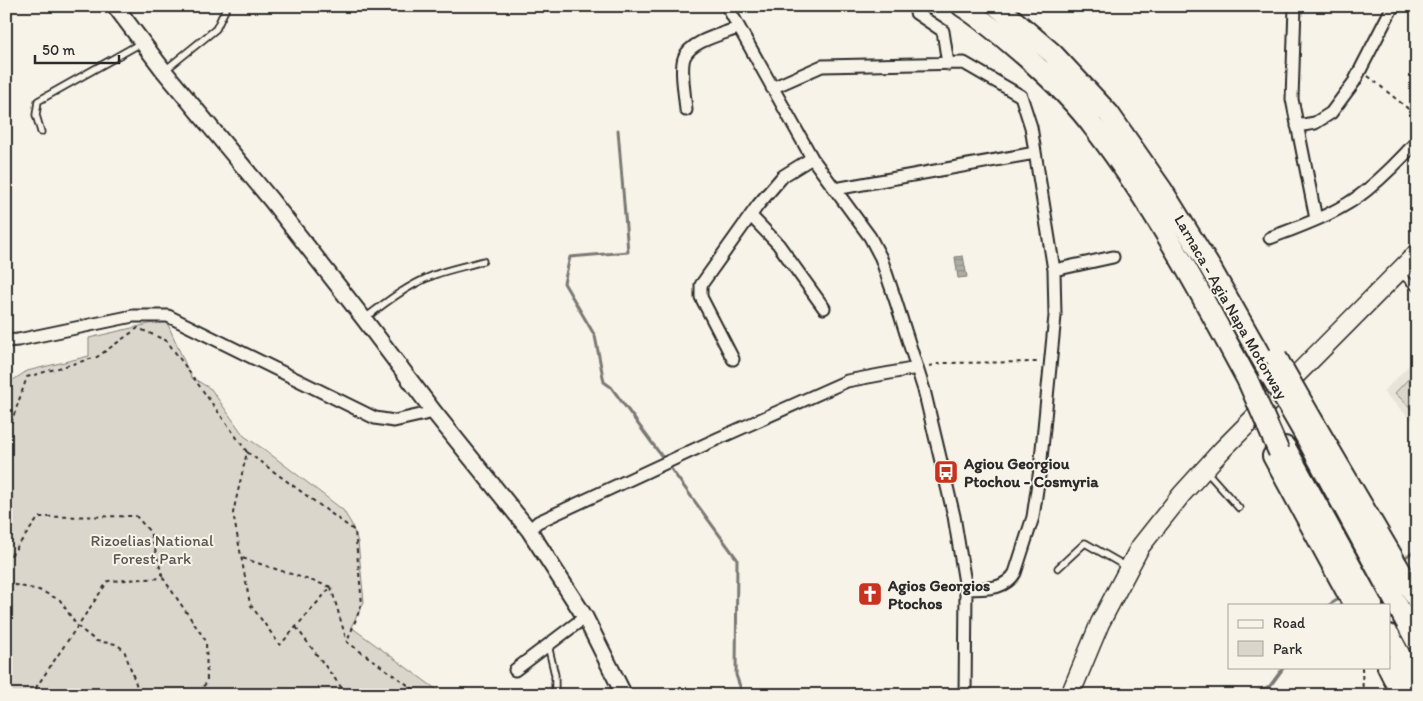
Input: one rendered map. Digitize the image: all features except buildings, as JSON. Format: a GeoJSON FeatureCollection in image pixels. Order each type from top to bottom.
{"type":"FeatureCollection","features":[{"type":"Feature","properties":{"kind":"highway","name":"Larnaca - Agia Napa Motorway"},"geometry":{"type":"LineString","coordinates":[[997,6],[1052,53],[1109,114],[1167,198],[1271,362],[1309,429],[1417,642]]}},
{"type":"Feature","properties":{"kind":"highway"},"geometry":{"type":"LineString","coordinates":[[1003,6],[1056,47],[1114,108],[1172,184],[1221,262],[1271,362]]}},
{"type":"Feature","properties":{"kind":"highway"},"geometry":{"type":"LineString","coordinates":[[964,8],[990,38],[1036,79],[1092,144],[1136,207],[1243,385],[1279,452],[1334,568],[1353,604]]}},
{"type":"Feature","properties":{"kind":"highway"},"geometry":{"type":"LineString","coordinates":[[1309,429],[1416,598]]}},
{"type":"Feature","properties":{"kind":"highway"},"geometry":{"type":"LineString","coordinates":[[1279,452],[1371,604]]}},
{"type":"Feature","properties":{"kind":"highway"},"geometry":{"type":"LineString","coordinates":[[1390,637],[1417,688]]}},
{"type":"Feature","properties":{"kind":"highway"},"geometry":{"type":"LineString","coordinates":[[1388,668],[1402,695]]}},
{"type":"Feature","properties":{"kind":"main road"},"geometry":{"type":"LineString","coordinates":[[115,6],[164,70],[271,200],[434,412],[529,530],[585,617],[624,695]]}},
{"type":"Feature","properties":{"kind":"main road"},"geometry":{"type":"LineString","coordinates":[[1070,695],[1100,623],[1140,547],[1182,494],[1205,469],[1417,253]]}},
{"type":"Feature","properties":{"kind":"street"},"geometry":{"type":"LineString","coordinates":[[727,6],[812,158],[876,247],[896,302],[924,390],[954,516],[966,589],[964,695]]}},
{"type":"Feature","properties":{"kind":"street"},"geometry":{"type":"LineString","coordinates":[[1295,6],[1292,99],[1316,219]]}},
{"type":"Feature","properties":{"kind":"street"},"geometry":{"type":"LineString","coordinates":[[1297,126],[1315,123],[1331,113],[1361,70],[1393,6]]}},
{"type":"Feature","properties":{"kind":"street"},"geometry":{"type":"LineString","coordinates":[[916,13],[943,31],[948,64]]}},
{"type":"Feature","properties":{"kind":"street"},"geometry":{"type":"LineString","coordinates":[[686,110],[684,58],[691,48],[738,28]]}},
{"type":"Feature","properties":{"kind":"street"},"geometry":{"type":"LineString","coordinates":[[772,88],[822,66],[964,64],[1020,96],[1031,128],[1054,270],[1055,316],[1040,469],[1033,517],[1015,574],[1011,580],[996,588],[966,589]]}},
{"type":"Feature","properties":{"kind":"street"},"geometry":{"type":"LineString","coordinates":[[1270,238],[1338,209],[1365,191],[1393,168],[1417,141]]}},
{"type":"Feature","properties":{"kind":"street"},"geometry":{"type":"LineString","coordinates":[[835,189],[1035,153]]}},
{"type":"Feature","properties":{"kind":"street"},"geometry":{"type":"LineString","coordinates":[[733,359],[702,297],[701,285],[758,205],[783,176],[812,158]]}},
{"type":"Feature","properties":{"kind":"street"},"geometry":{"type":"LineString","coordinates":[[751,216],[778,244],[824,308]]}},
{"type":"Feature","properties":{"kind":"street"},"geometry":{"type":"LineString","coordinates":[[1054,270],[1112,257]]}},
{"type":"Feature","properties":{"kind":"street"},"geometry":{"type":"LineString","coordinates":[[6,341],[133,316],[168,316],[375,418],[394,420],[434,412]]}},
{"type":"Feature","properties":{"kind":"street"},"geometry":{"type":"LineString","coordinates":[[529,530],[538,522],[847,381],[917,368]]}},
{"type":"Feature","properties":{"kind":"street"},"geometry":{"type":"LineString","coordinates":[[515,670],[585,617]]}},
{"type":"Feature","properties":{"kind":"lane"},"geometry":{"type":"LineString","coordinates":[[164,70],[216,29],[227,6]]}},
{"type":"Feature","properties":{"kind":"lane"},"geometry":{"type":"LineString","coordinates":[[41,132],[36,115],[38,101],[142,42]]}},
{"type":"Feature","properties":{"kind":"lane"},"geometry":{"type":"LineString","coordinates":[[364,319],[387,301],[434,275],[483,261]]}},
{"type":"Feature","properties":{"kind":"lane"},"geometry":{"type":"LineString","coordinates":[[1398,272],[1417,288]]}},
{"type":"Feature","properties":{"kind":"lane"},"geometry":{"type":"LineString","coordinates":[[1205,469],[1239,508]]}},
{"type":"Feature","properties":{"kind":"lane"},"geometry":{"type":"LineString","coordinates":[[1058,568],[1084,543],[1129,568]]}},
{"type":"Feature","properties":{"kind":"lane"},"geometry":{"type":"LineString","coordinates":[[548,645],[555,675],[555,695]]}},
{"type":"Feature","properties":{"kind":"lane"},"geometry":{"type":"LineString","coordinates":[[782,695],[800,695]]}},
{"type":"Feature","properties":{"kind":"path"},"geometry":{"type":"LineString","coordinates":[[1361,70],[1417,116]]}},
{"type":"Feature","properties":{"kind":"path"},"geometry":{"type":"LineString","coordinates":[[6,438],[27,378],[97,357],[138,328],[166,341],[247,452],[355,531],[362,604],[347,642]]}},
{"type":"Feature","properties":{"kind":"path"},"geometry":{"type":"LineString","coordinates":[[917,368],[943,363],[1051,362]]}},
{"type":"Feature","properties":{"kind":"path"},"geometry":{"type":"LineString","coordinates":[[247,452],[232,513],[250,604],[280,644],[331,587]]}},
{"type":"Feature","properties":{"kind":"path"},"geometry":{"type":"LineString","coordinates":[[6,562],[39,517],[136,516],[150,532],[163,578],[206,641],[207,682],[196,695]]}},
{"type":"Feature","properties":{"kind":"path"},"geometry":{"type":"LineString","coordinates":[[242,558],[331,587]]}},
{"type":"Feature","properties":{"kind":"path"},"geometry":{"type":"LineString","coordinates":[[31,695],[108,581],[163,578]]}},
{"type":"Feature","properties":{"kind":"path"},"geometry":{"type":"LineString","coordinates":[[6,583],[39,590],[60,600],[77,626],[96,642],[116,644],[124,650],[140,695]]}},
{"type":"Feature","properties":{"kind":"path"},"geometry":{"type":"LineString","coordinates":[[331,587],[347,642],[419,695]]}},
{"type":"Feature","properties":{"kind":"path"},"geometry":{"type":"LineString","coordinates":[[296,627],[348,695]]}},
{"type":"Feature","properties":{"kind":"path"},"geometry":{"type":"LineString","coordinates":[[1362,668],[1362,695]]}},
{"type":"Feature","properties":{"kind":"shaded area"},"geometry":{"type":"Polygon","coordinates":[[[963,256],[967,277],[958,278],[955,257],[963,256]]]}},
{"type":"Feature","properties":{"kind":"shaded area"},"geometry":{"type":"Polygon","coordinates":[[[1417,357],[1417,425],[1383,392],[1417,357]]]}},
{"type":"Feature","properties":{"kind":"green space","name":"Rizoelias National Forest Park"},"geometry":{"type":"Polygon","coordinates":[[[166,320],[191,377],[211,389],[244,436],[343,510],[351,523],[358,542],[364,602],[351,627],[444,695],[6,695],[6,395],[10,382],[27,371],[89,356],[89,338],[166,320]]]}},
{"type":"Feature","properties":{"kind":"green space"},"geometry":{"type":"Polygon","coordinates":[[[1412,375],[1417,379],[1417,414],[1395,393],[1412,375]]]}},
{"type":"Feature","properties":{"kind":"waterway"},"geometry":{"type":"LineString","coordinates":[[618,130],[628,252],[570,257],[564,283],[595,336],[604,382],[611,387],[737,559],[736,675],[743,695]]}},
{"type":"Feature","properties":{"kind":"waterway"},"geometry":{"type":"LineString","coordinates":[[1402,559],[1417,550]]}},
{"type":"Feature","properties":{"kind":"waterway"},"geometry":{"type":"LineString","coordinates":[[1331,604],[1342,597]]}},
{"type":"Feature","properties":{"kind":"waterway"},"geometry":{"type":"LineString","coordinates":[[1249,695],[1270,686],[1283,668]]}},
{"type":"Feature","properties":{"kind":"place","name":"Agiou Georgiou Ptochou - Cosmyria"},"geometry":{"type":"Point","coordinates":[946,472]}},
{"type":"Feature","properties":{"kind":"place","name":"Agios Georgios Ptochos"},"geometry":{"type":"Point","coordinates":[870,594]}}]}
